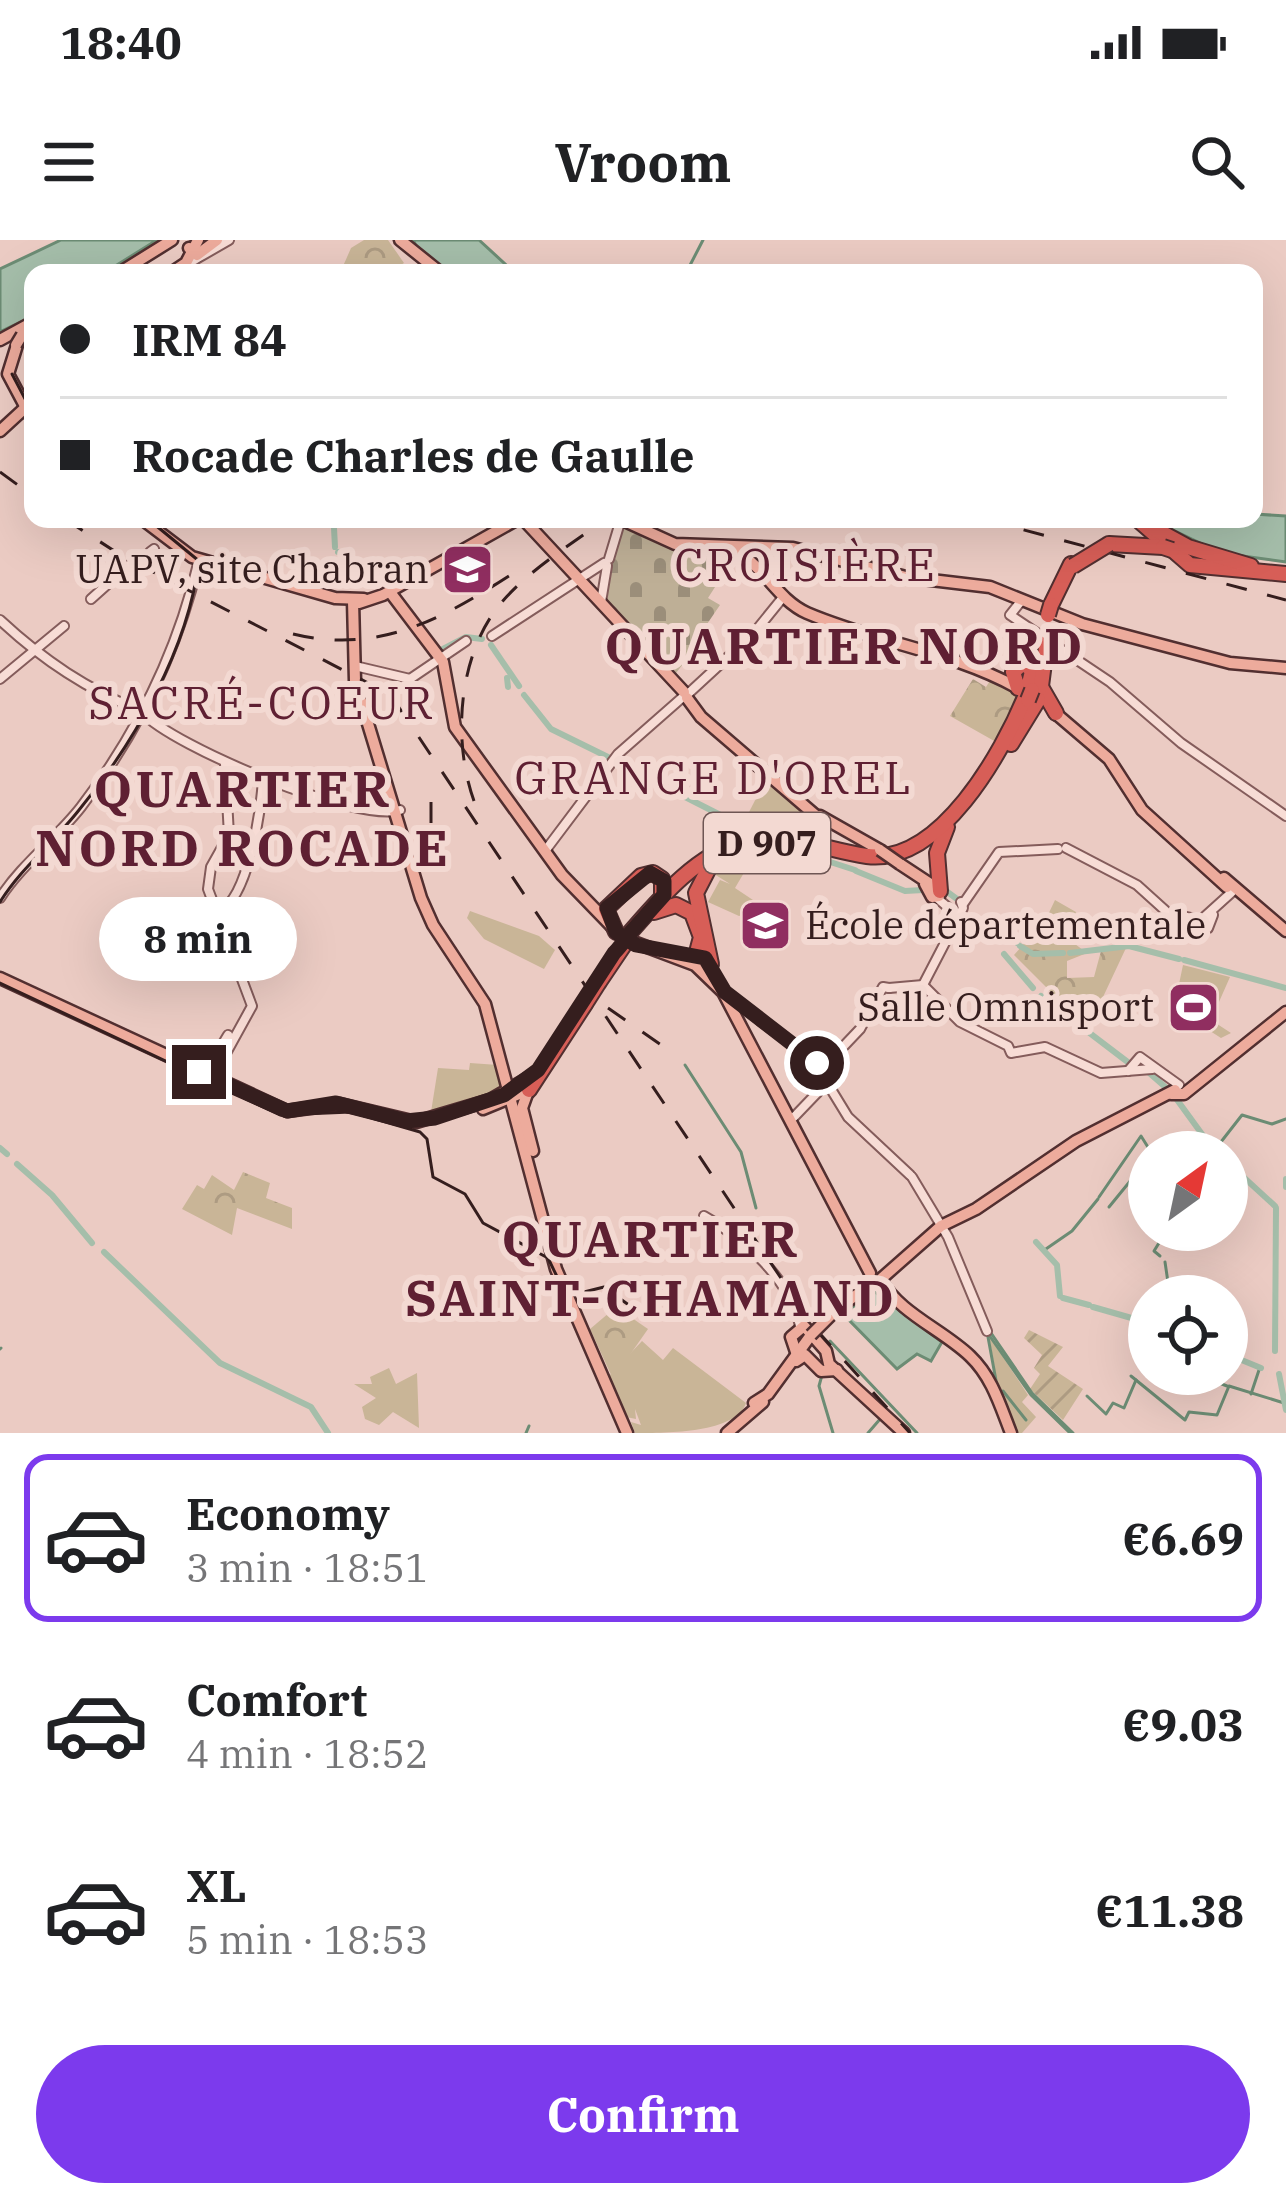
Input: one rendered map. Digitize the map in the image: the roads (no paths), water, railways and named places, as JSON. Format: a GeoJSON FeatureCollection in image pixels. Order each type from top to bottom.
{"type":"FeatureCollection","features":[{"type":"Feature","properties":{"kind":"highway"},"geometry":{"type":"LineString","coordinates":[[1148,528],[1190,565],[1286,572]]}},
{"type":"Feature","properties":{"kind":"highway"},"geometry":{"type":"LineString","coordinates":[[1157,528],[1223,560]]}},
{"type":"Feature","properties":{"kind":"highway","name":"D 907"},"geometry":{"type":"LineString","coordinates":[[655,909],[704,865],[734,850],[785,842],[888,858],[922,848],[956,815],[977,783],[1024,690],[1072,565],[1107,543],[1165,546],[1286,572]]}},
{"type":"Feature","properties":{"kind":"highway","name":"D 907"},"geometry":{"type":"LineString","coordinates":[[1165,546],[1229,567],[1286,572]]}},
{"type":"Feature","properties":{"kind":"highway","name":"D 907"},"geometry":{"type":"LineString","coordinates":[[1024,690],[1016,662],[1047,625]]}},
{"type":"Feature","properties":{"kind":"highway"},"geometry":{"type":"LineString","coordinates":[[1024,690],[1056,713]]}},
{"type":"Feature","properties":{"kind":"highway","name":"D 907"},"geometry":{"type":"LineString","coordinates":[[516,1092],[627,939],[704,861],[742,842],[779,838],[878,857],[912,849],[941,827],[977,783]]}},
{"type":"Feature","properties":{"kind":"highway"},"geometry":{"type":"LineString","coordinates":[[935,891],[938,847],[956,815]]}},
{"type":"Feature","properties":{"kind":"highway"},"geometry":{"type":"LineString","coordinates":[[779,838],[809,838],[816,817]]}},
{"type":"Feature","properties":{"kind":"highway"},"geometry":{"type":"LineString","coordinates":[[816,817],[815,840],[838,850]]}},
{"type":"Feature","properties":{"kind":"highway"},"geometry":{"type":"LineString","coordinates":[[699,960],[697,887],[708,866],[734,850]]}},
{"type":"Feature","properties":{"kind":"highway"},"geometry":{"type":"LineString","coordinates":[[888,858],[927,857],[935,866],[935,891]]}},
{"type":"Feature","properties":{"kind":"highway"},"geometry":{"type":"LineString","coordinates":[[602,910],[641,874],[679,877],[704,861]]}},
{"type":"Feature","properties":{"kind":"highway"},"geometry":{"type":"LineString","coordinates":[[602,910],[650,873],[665,885],[655,909]]}},
{"type":"Feature","properties":{"kind":"highway"},"geometry":{"type":"LineString","coordinates":[[655,909],[674,905],[690,911],[700,929],[699,960]]}},
{"type":"Feature","properties":{"kind":"highway"},"geometry":{"type":"LineString","coordinates":[[602,910],[627,939]]}},
{"type":"Feature","properties":{"kind":"main road"},"geometry":{"type":"LineString","coordinates":[[133,264],[172,240]]}},
{"type":"Feature","properties":{"kind":"main road"},"geometry":{"type":"LineString","coordinates":[[403,240],[432,264]]}},
{"type":"Feature","properties":{"kind":"main road"},"geometry":{"type":"LineString","coordinates":[[193,244],[196,255],[216,244]]}},
{"type":"Feature","properties":{"kind":"main road"},"geometry":{"type":"LineString","coordinates":[[2,369],[24,337]]}},
{"type":"Feature","properties":{"kind":"main road"},"geometry":{"type":"LineString","coordinates":[[0,343],[7,353],[2,369],[23,409],[0,431]]}},
{"type":"Feature","properties":{"kind":"main road"},"geometry":{"type":"LineString","coordinates":[[147,528],[157,548],[356,604]]}},
{"type":"Feature","properties":{"kind":"main road"},"geometry":{"type":"LineString","coordinates":[[199,560],[356,604],[392,591],[502,528]]}},
{"type":"Feature","properties":{"kind":"main road"},"geometry":{"type":"LineString","coordinates":[[526,528],[781,789],[816,817],[847,829],[935,891]]}},
{"type":"Feature","properties":{"kind":"main road"},"geometry":{"type":"LineString","coordinates":[[639,528],[671,544],[793,548],[912,579],[990,586],[1082,624],[1214,659],[1286,668]]}},
{"type":"Feature","properties":{"kind":"main road"},"geometry":{"type":"LineString","coordinates":[[738,549],[806,612],[976,664],[1024,690]]}},
{"type":"Feature","properties":{"kind":"main road"},"geometry":{"type":"LineString","coordinates":[[392,591],[441,658],[462,735],[554,864],[602,910]]}},
{"type":"Feature","properties":{"kind":"main road"},"geometry":{"type":"LineString","coordinates":[[356,604],[359,695],[427,914],[481,995],[522,1108],[561,1269],[629,1433]]}},
{"type":"Feature","properties":{"kind":"main road"},"geometry":{"type":"LineString","coordinates":[[1056,713],[1109,759],[1142,810],[1230,891],[1253,901],[1286,931]]}},
{"type":"Feature","properties":{"kind":"main road"},"geometry":{"type":"LineString","coordinates":[[627,939],[699,960],[729,997],[877,1277],[983,1371],[1011,1433]]}},
{"type":"Feature","properties":{"kind":"main road"},"geometry":{"type":"LineString","coordinates":[[0,980],[282,1110],[348,1104],[418,1122],[516,1092]]}},
{"type":"Feature","properties":{"kind":"main road"},"geometry":{"type":"LineString","coordinates":[[727,1433],[783,1376],[794,1354],[838,1308],[940,1227],[976,1209],[1076,1141],[1179,1089],[1286,1012]]}},
{"type":"Feature","properties":{"kind":"main road"},"geometry":{"type":"LineString","coordinates":[[505,1069],[516,1080],[556,1269],[629,1433]]}},
{"type":"Feature","properties":{"kind":"main road"},"geometry":{"type":"LineString","coordinates":[[208,1075],[290,1114],[341,1107],[416,1125],[503,1106],[516,1092]]}},
{"type":"Feature","properties":{"kind":"main road"},"geometry":{"type":"LineString","coordinates":[[516,1092],[534,1157]]}},
{"type":"Feature","properties":{"kind":"main road"},"geometry":{"type":"LineString","coordinates":[[282,1110],[299,1108]]}},
{"type":"Feature","properties":{"kind":"main road"},"geometry":{"type":"LineString","coordinates":[[388,1116],[410,1119]]}},
{"type":"Feature","properties":{"kind":"main road"},"geometry":{"type":"LineString","coordinates":[[794,1354],[791,1336],[800,1326],[808,1328],[824,1361]]}},
{"type":"Feature","properties":{"kind":"main road"},"geometry":{"type":"LineString","coordinates":[[807,1340],[807,1354],[845,1375],[904,1433]]}},
{"type":"Feature","properties":{"kind":"main road"},"geometry":{"type":"LineString","coordinates":[[794,1354],[824,1361]]}},
{"type":"Feature","properties":{"kind":"street"},"geometry":{"type":"LineString","coordinates":[[185,264],[229,240]]}},
{"type":"Feature","properties":{"kind":"street"},"geometry":{"type":"LineString","coordinates":[[600,604],[618,528]]}},
{"type":"Feature","properties":{"kind":"street"},"geometry":{"type":"LineString","coordinates":[[0,898],[81,806],[142,712],[179,637],[199,560]]}},
{"type":"Feature","properties":{"kind":"street"},"geometry":{"type":"LineString","coordinates":[[492,636],[606,563]]}},
{"type":"Feature","properties":{"kind":"street"},"geometry":{"type":"LineString","coordinates":[[92,599],[128,568]]}},
{"type":"Feature","properties":{"kind":"street"},"geometry":{"type":"LineString","coordinates":[[547,850],[613,761],[754,633],[784,596]]}},
{"type":"Feature","properties":{"kind":"street"},"geometry":{"type":"LineString","coordinates":[[1022,600],[1010,615],[1286,816]]}},
{"type":"Feature","properties":{"kind":"street"},"geometry":{"type":"LineString","coordinates":[[0,620],[33,651],[106,699],[142,712],[169,734],[225,764],[396,812]]}},
{"type":"Feature","properties":{"kind":"street"},"geometry":{"type":"LineString","coordinates":[[0,679],[64,626]]}},
{"type":"Feature","properties":{"kind":"street"},"geometry":{"type":"LineString","coordinates":[[355,669],[412,678],[466,641]]}},
{"type":"Feature","properties":{"kind":"street"},"geometry":{"type":"LineString","coordinates":[[208,1075],[250,1003],[208,883],[229,835],[225,764]]}},
{"type":"Feature","properties":{"kind":"street"},"geometry":{"type":"LineString","coordinates":[[220,912],[260,832],[263,777]]}},
{"type":"Feature","properties":{"kind":"street"},"geometry":{"type":"LineString","coordinates":[[923,982],[959,907],[998,852],[1061,849],[1137,885],[1168,913],[1201,921],[1230,891]]}},
{"type":"Feature","properties":{"kind":"street"},"geometry":{"type":"LineString","coordinates":[[935,891],[959,907]]}},
{"type":"Feature","properties":{"kind":"street"},"geometry":{"type":"LineString","coordinates":[[792,1119],[817,1093],[838,1055],[886,990],[923,982]]}},
{"type":"Feature","properties":{"kind":"street"},"geometry":{"type":"LineString","coordinates":[[923,982],[955,1019],[984,1035],[1013,1047],[1047,1047],[1101,1072],[1142,1068],[1179,1089]]}},
{"type":"Feature","properties":{"kind":"street"},"geometry":{"type":"LineString","coordinates":[[923,982],[932,995]]}},
{"type":"Feature","properties":{"kind":"street"},"geometry":{"type":"LineString","coordinates":[[729,997],[826,1073],[860,1131],[911,1176],[987,1331]]}},
{"type":"Feature","properties":{"kind":"street"},"geometry":{"type":"LineString","coordinates":[[704,1216],[735,1234],[767,1267],[794,1306],[800,1326]]}},
{"type":"Feature","properties":{"kind":"waterway"},"geometry":{"type":"LineString","coordinates":[[691,264],[703,240]]}},
{"type":"Feature","properties":{"kind":"waterway"},"geometry":{"type":"LineString","coordinates":[[334,528],[335,547]]}},
{"type":"Feature","properties":{"kind":"waterway"},"geometry":{"type":"LineString","coordinates":[[338,552],[343,553]]}},
{"type":"Feature","properties":{"kind":"waterway"},"geometry":{"type":"LineString","coordinates":[[356,560],[368,566]]}},
{"type":"Feature","properties":{"kind":"waterway"},"geometry":{"type":"LineString","coordinates":[[369,567],[386,581]]}},
{"type":"Feature","properties":{"kind":"waterway"},"geometry":{"type":"LineString","coordinates":[[441,650],[466,637],[482,639]]}},
{"type":"Feature","properties":{"kind":"waterway"},"geometry":{"type":"LineString","coordinates":[[491,645],[519,686]]}},
{"type":"Feature","properties":{"kind":"waterway"},"geometry":{"type":"LineString","coordinates":[[507,678],[508,687]]}},
{"type":"Feature","properties":{"kind":"waterway"},"geometry":{"type":"LineString","coordinates":[[524,695],[551,729],[610,758]]}},
{"type":"Feature","properties":{"kind":"waterway"},"geometry":{"type":"LineString","coordinates":[[616,762],[758,834]]}},
{"type":"Feature","properties":{"kind":"waterway"},"geometry":{"type":"LineString","coordinates":[[784,847],[855,870]]}},
{"type":"Feature","properties":{"kind":"waterway"},"geometry":{"type":"LineString","coordinates":[[856,871],[905,891],[923,890]]}},
{"type":"Feature","properties":{"kind":"waterway"},"geometry":{"type":"LineString","coordinates":[[942,888],[957,899]]}},
{"type":"Feature","properties":{"kind":"waterway"},"geometry":{"type":"LineString","coordinates":[[1007,933],[1017,943]]}},
{"type":"Feature","properties":{"kind":"waterway"},"geometry":{"type":"LineString","coordinates":[[1020,946],[1033,954],[1063,953]]}},
{"type":"Feature","properties":{"kind":"waterway"},"geometry":{"type":"LineString","coordinates":[[1070,953],[1129,946],[1179,959]]}},
{"type":"Feature","properties":{"kind":"waterway"},"geometry":{"type":"LineString","coordinates":[[1004,954],[1033,988]]}},
{"type":"Feature","properties":{"kind":"waterway"},"geometry":{"type":"LineString","coordinates":[[1184,960],[1286,988]]}},
{"type":"Feature","properties":{"kind":"waterway"},"geometry":{"type":"LineString","coordinates":[[1041,996],[1129,1063]]}},
{"type":"Feature","properties":{"kind":"waterway"},"geometry":{"type":"LineString","coordinates":[[685,1065],[741,1152],[756,1208]]}},
{"type":"Feature","properties":{"kind":"waterway"},"geometry":{"type":"LineString","coordinates":[[1147,1071],[1171,1092]]}},
{"type":"Feature","properties":{"kind":"waterway"},"geometry":{"type":"LineString","coordinates":[[1175,1097],[1200,1131]]}},
{"type":"Feature","properties":{"kind":"waterway"},"geometry":{"type":"LineString","coordinates":[[1230,1131],[1242,1115],[1272,1124],[1286,1119]]}},
{"type":"Feature","properties":{"kind":"waterway"},"geometry":{"type":"LineString","coordinates":[[0,1148],[7,1154]]}},
{"type":"Feature","properties":{"kind":"waterway"},"geometry":{"type":"LineString","coordinates":[[1099,1197],[1128,1155]]}},
{"type":"Feature","properties":{"kind":"waterway"},"geometry":{"type":"LineString","coordinates":[[17,1164],[52,1195],[92,1243]]}},
{"type":"Feature","properties":{"kind":"waterway"},"geometry":{"type":"LineString","coordinates":[[1286,1179],[1286,1187]]}},
{"type":"Feature","properties":{"kind":"waterway"},"geometry":{"type":"LineString","coordinates":[[1248,1181],[1275,1206]]}},
{"type":"Feature","properties":{"kind":"waterway"},"geometry":{"type":"LineString","coordinates":[[1109,1207],[1128,1184]]}},
{"type":"Feature","properties":{"kind":"waterway"},"geometry":{"type":"LineString","coordinates":[[1043,1251],[1072,1231],[1098,1199]]}},
{"type":"Feature","properties":{"kind":"waterway"},"geometry":{"type":"LineString","coordinates":[[1275,1351],[1276,1208]]}},
{"type":"Feature","properties":{"kind":"waterway"},"geometry":{"type":"LineString","coordinates":[[1036,1242],[1057,1265],[1060,1296]]}},
{"type":"Feature","properties":{"kind":"waterway"},"geometry":{"type":"LineString","coordinates":[[1154,1251],[1160,1256]]}},
{"type":"Feature","properties":{"kind":"waterway"},"geometry":{"type":"LineString","coordinates":[[104,1252],[220,1363],[311,1407],[328,1433]]}},
{"type":"Feature","properties":{"kind":"waterway"},"geometry":{"type":"LineString","coordinates":[[1165,1262],[1167,1275]]}},
{"type":"Feature","properties":{"kind":"waterway"},"geometry":{"type":"LineString","coordinates":[[1063,1298],[1089,1305]]}},
{"type":"Feature","properties":{"kind":"waterway"},"geometry":{"type":"LineString","coordinates":[[1093,1307],[1128,1317]]}},
{"type":"Feature","properties":{"kind":"waterway"},"geometry":{"type":"LineString","coordinates":[[991,1333],[1032,1393],[1073,1433]]}},
{"type":"Feature","properties":{"kind":"waterway"},"geometry":{"type":"LineString","coordinates":[[989,1335],[1031,1395],[1070,1433]]}},
{"type":"Feature","properties":{"kind":"waterway"},"geometry":{"type":"LineString","coordinates":[[988,1337],[997,1386]]}},
{"type":"Feature","properties":{"kind":"waterway"},"geometry":{"type":"LineString","coordinates":[[830,1341],[917,1433]]}},
{"type":"Feature","properties":{"kind":"waterway"},"geometry":{"type":"LineString","coordinates":[[1248,1363],[1261,1368]]}},
{"type":"Feature","properties":{"kind":"waterway"},"geometry":{"type":"LineString","coordinates":[[1251,1394],[1260,1367]]}},
{"type":"Feature","properties":{"kind":"waterway"},"geometry":{"type":"LineString","coordinates":[[1279,1374],[1286,1410]]}},
{"type":"Feature","properties":{"kind":"waterway"},"geometry":{"type":"LineString","coordinates":[[822,1375],[819,1386],[833,1433]]}},
{"type":"Feature","properties":{"kind":"waterway"},"geometry":{"type":"LineString","coordinates":[[1003,1391],[1026,1420]]}},
{"type":"Feature","properties":{"kind":"waterway"},"geometry":{"type":"LineString","coordinates":[[1248,1392],[1284,1403]]}},
{"type":"Feature","properties":{"kind":"waterway"},"geometry":{"type":"LineString","coordinates":[[1087,1396],[1106,1414],[1113,1403],[1124,1408],[1130,1395]]}},
{"type":"Feature","properties":{"kind":"waterway"},"geometry":{"type":"LineString","coordinates":[[1154,1395],[1185,1420],[1189,1412],[1217,1415],[1225,1395]]}},
{"type":"Feature","properties":{"kind":"waterway"},"geometry":{"type":"LineString","coordinates":[[868,1433],[881,1418]]}},
{"type":"Feature","properties":{"kind":"waterway"},"geometry":{"type":"LineString","coordinates":[[526,1433],[529,1426]]}},
{"type":"Feature","properties":{"kind":"tunnel"},"geometry":{"type":"LineString","coordinates":[[128,567],[152,553]]}},
{"type":"Feature","properties":{"kind":"tram line"},"geometry":{"type":"LineString","coordinates":[[12,374],[24,397]]}},
{"type":"Feature","properties":{"kind":"tram line"},"geometry":{"type":"LineString","coordinates":[[0,902],[120,755],[171,661],[199,561],[159,528]]}},
{"type":"Feature","properties":{"kind":"tram line"},"geometry":{"type":"LineString","coordinates":[[0,983],[280,1115],[351,1112],[420,1132],[427,1139],[433,1177],[465,1194],[483,1223],[548,1258],[563,1289],[576,1294],[604,1287],[648,1319]]}},
{"type":"Feature","properties":{"kind":"railway"},"geometry":{"type":"LineString","coordinates":[[0,472],[24,489]]}},
{"type":"Feature","properties":{"kind":"railway"},"geometry":{"type":"LineString","coordinates":[[79,528],[122,556],[370,684],[398,706],[813,1326],[910,1433]]}},
{"type":"Feature","properties":{"kind":"railway"},"geometry":{"type":"LineString","coordinates":[[474,801],[462,725],[463,698],[476,646],[513,590],[593,528]]}},
{"type":"Feature","properties":{"kind":"railway"},"geometry":{"type":"LineString","coordinates":[[1017,528],[1286,600]]}},
{"type":"Feature","properties":{"kind":"railway"},"geometry":{"type":"LineString","coordinates":[[293,634],[354,640],[383,636],[463,604],[515,572]]}},
{"type":"Feature","properties":{"kind":"railway"},"geometry":{"type":"LineString","coordinates":[[431,802],[431,823]]}},
{"type":"Feature","properties":{"kind":"railway"},"geometry":{"type":"LineString","coordinates":[[608,1008],[667,1049]]}},
{"type":"Feature","properties":{"kind":"place","name":"UAPV, site Chabran"},"geometry":{"type":"Point","coordinates":[468,569]}},
{"type":"Feature","properties":{"kind":"place","name":"École départementale"},"geometry":{"type":"Point","coordinates":[766,925]}},
{"type":"Feature","properties":{"kind":"place","name":"Salle Omnisport"},"geometry":{"type":"Point","coordinates":[1193,1007]}},
{"type":"Feature","properties":{"kind":"district","name":"CROISIÈRE"},"geometry":{"type":"Point","coordinates":[806,565]}},
{"type":"Feature","properties":{"kind":"district","name":"QUARTIER NORD"},"geometry":{"type":"Point","coordinates":[845,646]}},
{"type":"Feature","properties":{"kind":"district","name":"SACRÉ-COEUR"},"geometry":{"type":"Point","coordinates":[262,703]}},
{"type":"Feature","properties":{"kind":"district","name":"GRANGE D'OREL"},"geometry":{"type":"Point","coordinates":[714,778]}},
{"type":"Feature","properties":{"kind":"district","name":"QUARTIER NORD ROCADE"},"geometry":{"type":"Point","coordinates":[243,818]}},
{"type":"Feature","properties":{"kind":"district","name":"QUARTIER SAINT-CHAMAND"},"geometry":{"type":"Point","coordinates":[651,1268]}}]}
